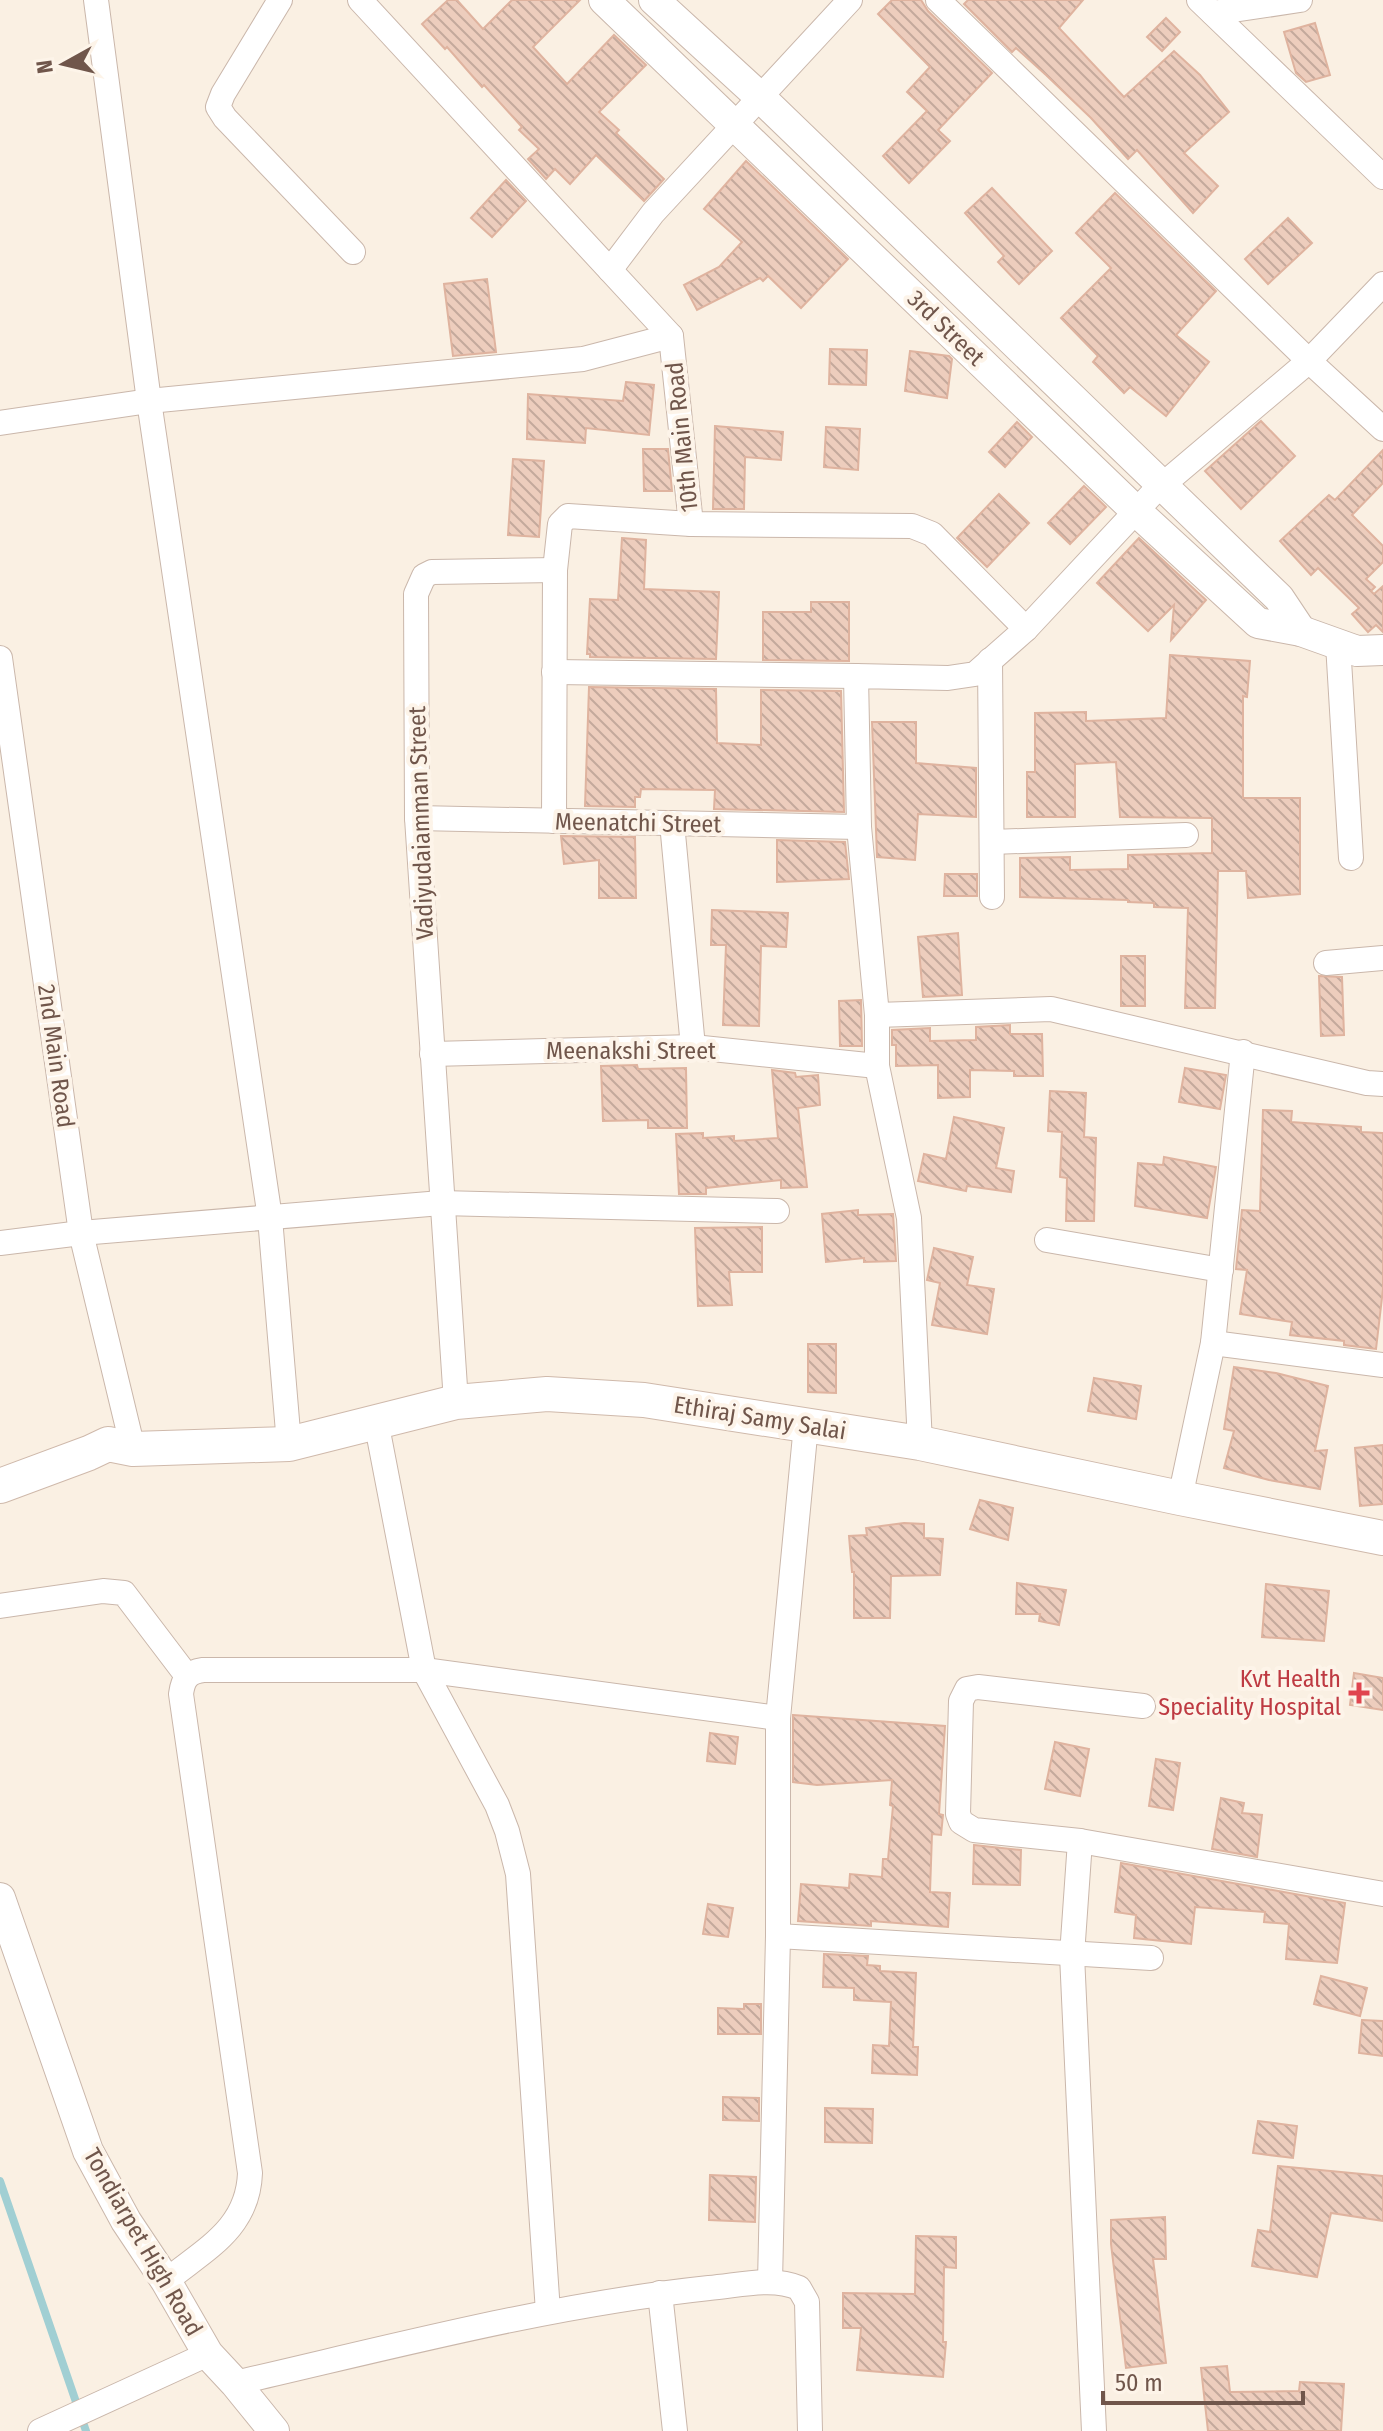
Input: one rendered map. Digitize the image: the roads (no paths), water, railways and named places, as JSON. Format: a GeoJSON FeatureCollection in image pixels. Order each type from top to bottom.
{"type":"FeatureCollection","features":[{"type":"Feature","properties":{"kind":"main road","name":"Ethiraj Samy Salai"},"geometry":{"type":"LineString","coordinates":[[0,1486],[108,1444],[133,1449],[289,1444],[456,1402],[547,1394],[644,1400],[920,1443],[1383,1538]]}},
{"type":"Feature","properties":{"kind":"main road"},"geometry":{"type":"LineString","coordinates":[[0,1507],[106,1470],[133,1449]]}},
{"type":"Feature","properties":{"kind":"street"},"geometry":{"type":"LineString","coordinates":[[96,0],[149,401],[270,1218],[289,1444]]}},
{"type":"Feature","properties":{"kind":"street"},"geometry":{"type":"LineString","coordinates":[[280,0],[218,107],[353,252]]}},
{"type":"Feature","properties":{"kind":"street","name":"10th Main Road"},"geometry":{"type":"LineString","coordinates":[[360,0],[671,336],[691,524],[912,526],[932,534],[1026,629]]}},
{"type":"Feature","properties":{"kind":"street","name":"3rd Street"},"geometry":{"type":"LineString","coordinates":[[604,0],[1136,511],[1258,623],[1301,631],[1357,651],[1383,650]]}},
{"type":"Feature","properties":{"kind":"street","name":"3rd Street"},"geometry":{"type":"LineString","coordinates":[[654,0],[761,98],[1279,598],[1301,631]]}},
{"type":"Feature","properties":{"kind":"street"},"geometry":{"type":"LineString","coordinates":[[610,270],[653,213],[850,0]]}},
{"type":"Feature","properties":{"kind":"street"},"geometry":{"type":"LineString","coordinates":[[938,0],[1309,361],[1383,429]]}},
{"type":"Feature","properties":{"kind":"street"},"geometry":{"type":"LineString","coordinates":[[1206,7],[1300,0]]}},
{"type":"Feature","properties":{"kind":"street"},"geometry":{"type":"LineString","coordinates":[[1206,7],[1383,177]]}},
{"type":"Feature","properties":{"kind":"street"},"geometry":{"type":"LineString","coordinates":[[554,672],[962,677],[975,674],[1026,629],[1163,485],[1309,361],[1383,284]]}},
{"type":"Feature","properties":{"kind":"street"},"geometry":{"type":"LineString","coordinates":[[0,423],[149,401],[583,359],[671,336]]}},
{"type":"Feature","properties":{"kind":"street"},"geometry":{"type":"LineString","coordinates":[[554,821],[555,570],[560,524],[568,516],[691,524]]}},
{"type":"Feature","properties":{"kind":"street","name":"Vadiyudaiamman Street"},"geometry":{"type":"LineString","coordinates":[[456,1402],[417,818],[416,594],[424,576],[432,572],[555,570]]}},
{"type":"Feature","properties":{"kind":"street"},"geometry":{"type":"LineString","coordinates":[[1338,644],[1351,858]]}},
{"type":"Feature","properties":{"kind":"street","name":"2nd Main Road"},"geometry":{"type":"LineString","coordinates":[[0,658],[81,1233],[133,1449]]}},
{"type":"Feature","properties":{"kind":"street"},"geometry":{"type":"LineString","coordinates":[[990,660],[992,897]]}},
{"type":"Feature","properties":{"kind":"street"},"geometry":{"type":"LineString","coordinates":[[856,676],[859,827],[877,1015],[877,1066],[909,1218],[920,1443]]}},
{"type":"Feature","properties":{"kind":"street","name":"Meenatchi Street"},"geometry":{"type":"LineString","coordinates":[[417,818],[859,827]]}},
{"type":"Feature","properties":{"kind":"street"},"geometry":{"type":"LineString","coordinates":[[672,823],[693,1047]]}},
{"type":"Feature","properties":{"kind":"street"},"geometry":{"type":"LineString","coordinates":[[992,842],[1186,835]]}},
{"type":"Feature","properties":{"kind":"street"},"geometry":{"type":"LineString","coordinates":[[1326,963],[1383,958]]}},
{"type":"Feature","properties":{"kind":"street"},"geometry":{"type":"LineString","coordinates":[[877,1015],[1051,1009],[1367,1083],[1383,1084]]}},
{"type":"Feature","properties":{"kind":"street","name":"Meenakshi Street"},"geometry":{"type":"LineString","coordinates":[[432,1054],[693,1047],[877,1066]]}},
{"type":"Feature","properties":{"kind":"street"},"geometry":{"type":"LineString","coordinates":[[1180,1498],[1213,1343],[1243,1052]]}},
{"type":"Feature","properties":{"kind":"street"},"geometry":{"type":"LineString","coordinates":[[0,1243],[81,1233],[441,1203],[777,1211]]}},
{"type":"Feature","properties":{"kind":"street"},"geometry":{"type":"LineString","coordinates":[[1047,1240],[1221,1270]]}},
{"type":"Feature","properties":{"kind":"street"},"geometry":{"type":"LineString","coordinates":[[1213,1343],[1383,1365]]}},
{"type":"Feature","properties":{"kind":"street"},"geometry":{"type":"LineString","coordinates":[[376,1421],[424,1670],[497,1805],[518,1874],[548,2312]]}},
{"type":"Feature","properties":{"kind":"street"},"geometry":{"type":"LineString","coordinates":[[770,2282],[778,1936],[778,1718],[806,1425]]}},
{"type":"Feature","properties":{"kind":"street"},"geometry":{"type":"LineString","coordinates":[[0,1606],[103,1591],[124,1593],[187,1676]]}},
{"type":"Feature","properties":{"kind":"street"},"geometry":{"type":"LineString","coordinates":[[166,2281],[235,2223],[249,2195],[250,2173],[181,1694],[187,1676],[203,1670],[424,1670],[778,1718]]}},
{"type":"Feature","properties":{"kind":"street"},"geometry":{"type":"LineString","coordinates":[[1143,1706],[978,1687],[967,1689],[963,1693],[958,1814],[961,1822],[974,1830],[1080,1841],[1383,1894]]}},
{"type":"Feature","properties":{"kind":"street"},"geometry":{"type":"LineString","coordinates":[[1080,1841],[1072,1955],[1094,2431]]}},
{"type":"Feature","properties":{"kind":"street","name":"Tondiarpet High Road"},"geometry":{"type":"LineString","coordinates":[[0,1898],[88,2151],[126,2221],[166,2281],[208,2354],[274,2431]]}},
{"type":"Feature","properties":{"kind":"street"},"geometry":{"type":"LineString","coordinates":[[778,1936],[1151,1958]]}},
{"type":"Feature","properties":{"kind":"street"},"geometry":{"type":"LineString","coordinates":[[235,2383],[548,2312],[660,2293],[770,2282],[799,2288],[807,2302],[810,2431]]}},
{"type":"Feature","properties":{"kind":"street"},"geometry":{"type":"LineString","coordinates":[[660,2293],[675,2431]]}},
{"type":"Feature","properties":{"kind":"street"},"geometry":{"type":"LineString","coordinates":[[45,2428],[208,2354]]}},
{"type":"Feature","properties":{"kind":"waterway"},"geometry":{"type":"LineString","coordinates":[[0,2181],[86,2431]]}},
{"type":"Feature","properties":{"kind":"place","name":"Kvt Health Speciality Hospital"},"geometry":{"type":"Point","coordinates":[1359,1693]}}]}
